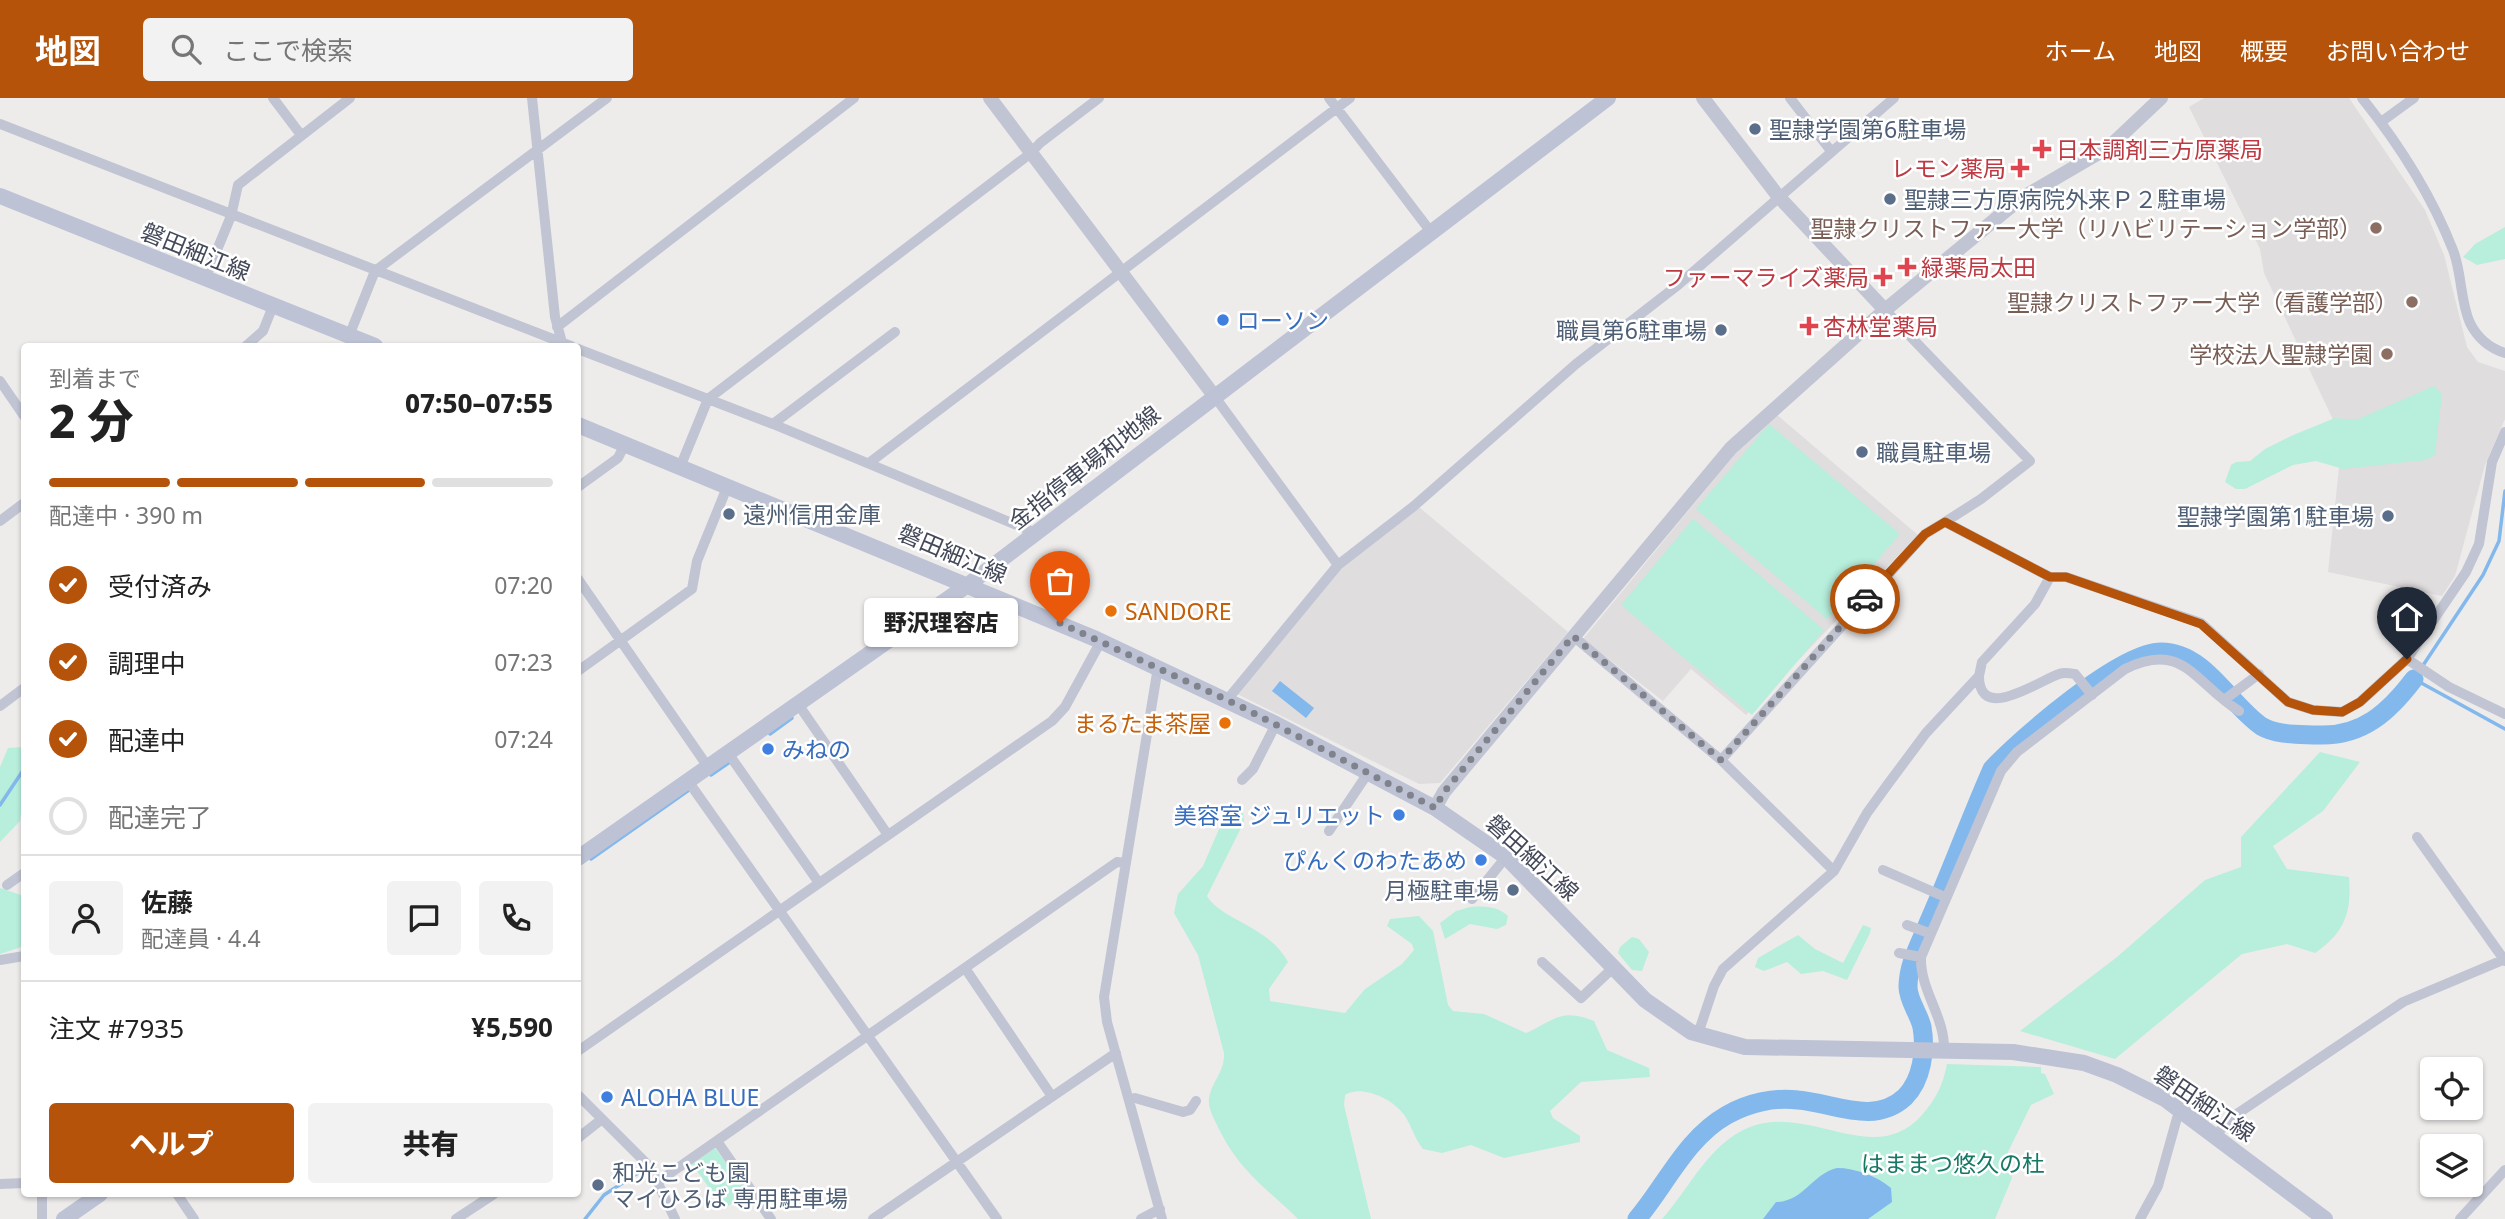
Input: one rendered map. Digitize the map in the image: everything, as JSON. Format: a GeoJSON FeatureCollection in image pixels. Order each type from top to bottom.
{"type":"FeatureCollection","features":[{"type":"Feature","properties":{"kind":"main road","name":"金指停車場和地線"},"geometry":{"type":"LineString","coordinates":[[581,856],[969,584],[1608,98]]}},
{"type":"Feature","properties":{"kind":"main road","name":"磐田細江線"},"geometry":{"type":"LineString","coordinates":[[0,196],[367,343]]}},
{"type":"Feature","properties":{"kind":"main road","name":"磐田細江線"},"geometry":{"type":"LineString","coordinates":[[581,426],[681,465],[1101,641],[1276,724],[1435,808],[1506,857],[1656,1009],[1698,1034],[1745,1047],[2031,1053],[2084,1063],[2134,1082],[2182,1110],[2325,1219]]}},
{"type":"Feature","properties":{"kind":"main road"},"geometry":{"type":"LineString","coordinates":[[64,1219],[96,1197]]}},
{"type":"Feature","properties":{"kind":"street"},"geometry":{"type":"LineString","coordinates":[[273,98],[301,135]]}},
{"type":"Feature","properties":{"kind":"street"},"geometry":{"type":"LineString","coordinates":[[205,279],[230,216],[238,184],[350,98]]}},
{"type":"Feature","properties":{"kind":"street"},"geometry":{"type":"LineString","coordinates":[[532,98],[557,327],[565,343]]}},
{"type":"Feature","properties":{"kind":"street"},"geometry":{"type":"LineString","coordinates":[[349,336],[375,271],[607,98]]}},
{"type":"Feature","properties":{"kind":"street"},"geometry":{"type":"LineString","coordinates":[[557,327],[854,98]]}},
{"type":"Feature","properties":{"kind":"street"},"geometry":{"type":"LineString","coordinates":[[990,98],[1338,565]]}},
{"type":"Feature","properties":{"kind":"street"},"geometry":{"type":"LineString","coordinates":[[681,465],[708,398],[1031,153],[1040,143],[1099,98]]}},
{"type":"Feature","properties":{"kind":"street"},"geometry":{"type":"LineString","coordinates":[[1329,98],[1432,232]]}},
{"type":"Feature","properties":{"kind":"street"},"geometry":{"type":"LineString","coordinates":[[869,463],[1350,98]]}},
{"type":"Feature","properties":{"kind":"street"},"geometry":{"type":"LineString","coordinates":[[1703,98],[1778,196],[2030,461],[1981,499],[1925,534],[1721,760]]}},
{"type":"Feature","properties":{"kind":"street"},"geometry":{"type":"LineString","coordinates":[[1790,98],[1831,151]]}},
{"type":"Feature","properties":{"kind":"street"},"geometry":{"type":"LineString","coordinates":[[1227,700],[1338,565],[1415,506],[1576,364],[1678,285],[1894,98]]}},
{"type":"Feature","properties":{"kind":"street"},"geometry":{"type":"LineString","coordinates":[[1435,808],[1444,792],[1731,448],[1885,310],[2020,199],[2109,147],[2161,98]]}},
{"type":"Feature","properties":{"kind":"street"},"geometry":{"type":"LineString","coordinates":[[2362,98],[2404,152],[2453,250],[2469,321],[2491,349],[2505,353]]}},
{"type":"Feature","properties":{"kind":"street"},"geometry":{"type":"LineString","coordinates":[[2381,122],[2414,98]]}},
{"type":"Feature","properties":{"kind":"street"},"geometry":{"type":"LineString","coordinates":[[0,124],[558,343]]}},
{"type":"Feature","properties":{"kind":"street"},"geometry":{"type":"LineString","coordinates":[[249,343],[263,331],[273,306]]}},
{"type":"Feature","properties":{"kind":"street"},"geometry":{"type":"LineString","coordinates":[[774,424],[895,332]]}},
{"type":"Feature","properties":{"kind":"street"},"geometry":{"type":"LineString","coordinates":[[581,350],[774,424],[1036,533]]}},
{"type":"Feature","properties":{"kind":"street"},"geometry":{"type":"LineString","coordinates":[[0,381],[21,412]]}},
{"type":"Feature","properties":{"kind":"street"},"geometry":{"type":"LineString","coordinates":[[1945,522],[2050,577],[2066,577],[2201,624],[2288,702],[2313,710],[2342,712],[2360,702],[2407,659],[2466,572],[2479,544],[2492,462],[2505,432]]}},
{"type":"Feature","properties":{"kind":"street"},"geometry":{"type":"LineString","coordinates":[[581,485],[618,458],[625,444]]}},
{"type":"Feature","properties":{"kind":"street"},"geometry":{"type":"LineString","coordinates":[[581,669],[692,589],[697,561],[728,485]]}},
{"type":"Feature","properties":{"kind":"street"},"geometry":{"type":"LineString","coordinates":[[0,521],[21,505]]}},
{"type":"Feature","properties":{"kind":"street"},"geometry":{"type":"LineString","coordinates":[[2050,577],[2035,604],[1982,662],[1979,684],[1989,696],[2005,699],[2061,672],[2075,674],[2090,693]]}},
{"type":"Feature","properties":{"kind":"street"},"geometry":{"type":"LineString","coordinates":[[581,583],[708,767]]}},
{"type":"Feature","properties":{"kind":"street"},"geometry":{"type":"LineString","coordinates":[[1573,636],[1721,760],[1833,872]]}},
{"type":"Feature","properties":{"kind":"street"},"geometry":{"type":"LineString","coordinates":[[581,1049],[1057,717],[1101,641]]}},
{"type":"Feature","properties":{"kind":"street"},"geometry":{"type":"LineString","coordinates":[[1939,1050],[1941,1024],[1924,989],[1922,957],[1929,933],[2001,771],[2017,752],[2090,693],[2125,669],[2144,660],[2163,657],[2183,666],[2239,711]]}},
{"type":"Feature","properties":{"kind":"street"},"geometry":{"type":"LineString","coordinates":[[2407,659],[2432,677],[2505,714]]}},
{"type":"Feature","properties":{"kind":"street"},"geometry":{"type":"LineString","coordinates":[[1141,1219],[1161,1214],[1116,1053],[1104,997],[1154,675],[1158,667]]}},
{"type":"Feature","properties":{"kind":"street"},"geometry":{"type":"LineString","coordinates":[[2224,700],[2259,674]]}},
{"type":"Feature","properties":{"kind":"street"},"geometry":{"type":"LineString","coordinates":[[1698,1034],[1714,986],[1723,969],[1833,872],[1867,813],[1910,753],[1979,676]]}},
{"type":"Feature","properties":{"kind":"street"},"geometry":{"type":"LineString","coordinates":[[0,705],[21,690]]}},
{"type":"Feature","properties":{"kind":"street"},"geometry":{"type":"LineString","coordinates":[[798,704],[888,835]]}},
{"type":"Feature","properties":{"kind":"street"},"geometry":{"type":"LineString","coordinates":[[1242,780],[1253,769],[1276,724]]}},
{"type":"Feature","properties":{"kind":"street"},"geometry":{"type":"LineString","coordinates":[[728,753],[819,883]]}},
{"type":"Feature","properties":{"kind":"street"},"geometry":{"type":"LineString","coordinates":[[1329,831],[1368,773]]}},
{"type":"Feature","properties":{"kind":"street"},"geometry":{"type":"LineString","coordinates":[[688,780],[997,1219]]}},
{"type":"Feature","properties":{"kind":"street"},"geometry":{"type":"LineString","coordinates":[[2216,1136],[2228,1120],[2403,1002],[2504,960],[2417,837]]}},
{"type":"Feature","properties":{"kind":"street"},"geometry":{"type":"LineString","coordinates":[[1472,899],[1506,857]]}},
{"type":"Feature","properties":{"kind":"street"},"geometry":{"type":"LineString","coordinates":[[659,1181],[1117,862],[1125,863]]}},
{"type":"Feature","properties":{"kind":"street"},"geometry":{"type":"LineString","coordinates":[[1883,870],[1945,896]]}},
{"type":"Feature","properties":{"kind":"street"},"geometry":{"type":"LineString","coordinates":[[7,886],[21,875]]}},
{"type":"Feature","properties":{"kind":"street"},"geometry":{"type":"LineString","coordinates":[[1907,925],[1929,933]]}},
{"type":"Feature","properties":{"kind":"street"},"geometry":{"type":"LineString","coordinates":[[1899,953],[1922,957]]}},
{"type":"Feature","properties":{"kind":"street"},"geometry":{"type":"LineString","coordinates":[[0,960],[21,956]]}},
{"type":"Feature","properties":{"kind":"street"},"geometry":{"type":"LineString","coordinates":[[1542,962],[1581,998],[1614,967]]}},
{"type":"Feature","properties":{"kind":"street"},"geometry":{"type":"LineString","coordinates":[[965,968],[1051,1096]]}},
{"type":"Feature","properties":{"kind":"street"},"geometry":{"type":"LineString","coordinates":[[873,1219],[1116,1053]]}},
{"type":"Feature","properties":{"kind":"street"},"geometry":{"type":"LineString","coordinates":[[1129,1100],[1135,1098],[1183,1112],[1190,1110],[1196,1101]]}},
{"type":"Feature","properties":{"kind":"street"},"geometry":{"type":"LineString","coordinates":[[581,1099],[639,1155],[659,1181],[675,1219]]}},
{"type":"Feature","properties":{"kind":"street"},"geometry":{"type":"LineString","coordinates":[[2140,1219],[2154,1197],[2177,1118],[2182,1110]]}},
{"type":"Feature","properties":{"kind":"street"},"geometry":{"type":"LineString","coordinates":[[581,1136],[602,1119]]}},
{"type":"Feature","properties":{"kind":"street"},"geometry":{"type":"LineString","coordinates":[[717,1141],[771,1219]]}},
{"type":"Feature","properties":{"kind":"street"},"geometry":{"type":"LineString","coordinates":[[2460,1219],[2505,1170]]}},
{"type":"Feature","properties":{"kind":"street"},"geometry":{"type":"LineString","coordinates":[[0,1184],[21,1183]]}},
{"type":"Feature","properties":{"kind":"street"},"geometry":{"type":"LineString","coordinates":[[42,1219],[43,1197]]}},
{"type":"Feature","properties":{"kind":"street"},"geometry":{"type":"LineString","coordinates":[[179,1197],[194,1219]]}},
{"type":"Feature","properties":{"kind":"street"},"geometry":{"type":"LineString","coordinates":[[456,1219],[489,1197]]}},
{"type":"Feature","properties":{"kind":"shaded area","name":"学校法人聖隷学園"},"geometry":{"type":"Polygon","coordinates":[[[2204,98],[2349,98],[2425,210],[2444,255],[2467,347],[2478,362],[2505,371],[2505,419],[2485,465],[2455,576],[2442,596],[2328,572],[2342,439],[2264,273],[2260,249],[2189,107],[2204,98]]]}},
{"type":"Feature","properties":{"kind":"shaded area"},"geometry":{"type":"Polygon","coordinates":[[[1776,414],[1918,535],[1746,715],[1691,669],[1663,701],[1583,639],[1740,448],[1776,414]]]}},
{"type":"Feature","properties":{"kind":"shaded area"},"geometry":{"type":"Polygon","coordinates":[[[1419,507],[1568,632],[1440,783],[1419,784],[1235,693],[1341,567],[1419,507]]]}},
{"type":"Feature","properties":{"kind":"green space"},"geometry":{"type":"Polygon","coordinates":[[[2505,227],[2505,259],[2477,265],[2463,257],[2475,244],[2505,227]]]}},
{"type":"Feature","properties":{"kind":"green space"},"geometry":{"type":"Polygon","coordinates":[[[2434,386],[2442,394],[2435,455],[2426,460],[2343,469],[2316,461],[2293,465],[2245,489],[2236,489],[2225,482],[2231,465],[2250,461],[2265,449],[2291,436],[2335,418],[2356,420],[2434,386]]]}},
{"type":"Feature","properties":{"kind":"green space"},"geometry":{"type":"Polygon","coordinates":[[[1769,424],[1900,534],[1827,619],[1696,509],[1769,424]]]}},
{"type":"Feature","properties":{"kind":"green space"},"geometry":{"type":"Polygon","coordinates":[[[1693,519],[1824,630],[1752,715],[1621,605],[1693,519]]]}},
{"type":"Feature","properties":{"kind":"green space"},"geometry":{"type":"Polygon","coordinates":[[[21,747],[21,812],[20,821],[0,842],[0,767],[8,748],[21,747]]]}},
{"type":"Feature","properties":{"kind":"green space"},"geometry":{"type":"Polygon","coordinates":[[[2320,752],[2360,762],[2323,811],[2273,846],[2287,869],[2349,877],[2347,912],[2333,938],[2315,953],[2287,944],[2242,954],[2115,1059],[2020,1031],[2117,957],[2205,880],[2241,867],[2241,837],[2320,752]]]}},
{"type":"Feature","properties":{"kind":"green space"},"geometry":{"type":"Polygon","coordinates":[[[1238,809],[1243,812],[1244,822],[1207,896],[1223,911],[1269,940],[1288,962],[1269,989],[1270,1001],[1345,1013],[1365,989],[1402,964],[1414,950],[1412,944],[1387,926],[1390,919],[1419,916],[1433,931],[1448,1005],[1453,1011],[1484,1014],[1526,1033],[1565,1015],[1594,1021],[1607,1050],[1649,1068],[1650,1077],[1581,1082],[1550,1111],[1553,1118],[1580,1136],[1580,1142],[1504,1158],[1471,1145],[1442,1153],[1423,1149],[1407,1119],[1395,1105],[1374,1094],[1351,1092],[1345,1095],[1344,1105],[1371,1219],[1298,1219],[1243,1166],[1225,1141],[1212,1115],[1209,1099],[1224,1060],[1224,1053],[1198,955],[1174,913],[1178,894],[1203,866],[1226,813],[1238,809]]]}},
{"type":"Feature","properties":{"kind":"green space"},"geometry":{"type":"Polygon","coordinates":[[[0,888],[21,895],[21,947],[0,954],[0,888]]]}},
{"type":"Feature","properties":{"kind":"green space"},"geometry":{"type":"Polygon","coordinates":[[[1470,907],[1499,910],[1508,916],[1506,925],[1497,929],[1470,924],[1445,939],[1440,923],[1456,911],[1470,907]]]}},
{"type":"Feature","properties":{"kind":"green space"},"geometry":{"type":"Polygon","coordinates":[[[1863,925],[1871,928],[1870,933],[1847,980],[1823,971],[1801,974],[1787,962],[1764,971],[1755,967],[1758,958],[1798,935],[1815,949],[1843,963],[1863,925]]]}},
{"type":"Feature","properties":{"kind":"green space"},"geometry":{"type":"Polygon","coordinates":[[[1632,937],[1639,939],[1649,952],[1642,971],[1632,970],[1618,953],[1620,947],[1632,937]]]}},
{"type":"Feature","properties":{"kind":"green space","name":"はままつ悠久の杜"},"geometry":{"type":"Polygon","coordinates":[[[1947,1064],[2041,1067],[2041,1073],[2045,1074],[2054,1094],[2031,1105],[2008,1152],[2012,1178],[1995,1219],[1662,1219],[1701,1167],[1736,1134],[1750,1127],[1773,1122],[1796,1123],[1863,1136],[1883,1136],[1903,1130],[1922,1115],[1931,1103],[1941,1085],[1947,1064]]]}},
{"type":"Feature","properties":{"kind":"green space"},"geometry":{"type":"Polygon","coordinates":[[[715,1148],[748,1192],[724,1209],[692,1164],[715,1148]]]}},
{"type":"Feature","properties":{"kind":"water"},"geometry":{"type":"Polygon","coordinates":[[[1280,681],[1314,708],[1306,718],[1272,691],[1280,681]]]}},
{"type":"Feature","properties":{"kind":"water"},"geometry":{"type":"Polygon","coordinates":[[[1837,1168],[1873,1176],[1891,1188],[1892,1202],[1868,1219],[1763,1219],[1776,1202],[1793,1198],[1828,1171],[1837,1168]]]}},
{"type":"Feature","properties":{"kind":"waterway"},"geometry":{"type":"LineString","coordinates":[[2505,491],[2499,541],[2483,575],[2414,679],[2505,729]]}},
{"type":"Feature","properties":{"kind":"waterway"},"geometry":{"type":"LineString","coordinates":[[1637,1219],[1688,1149],[1713,1125],[1735,1111],[1752,1104],[1780,1099],[1853,1110],[1880,1110],[1893,1106],[1911,1090],[1919,1073],[1923,1045],[1922,1027],[1908,992],[1910,970],[1992,769],[2047,718],[2097,681],[2143,656],[2161,652],[2177,654],[2204,670],[2261,726],[2282,733],[2334,735],[2348,732],[2373,720],[2395,702],[2414,679]]}},
{"type":"Feature","properties":{"kind":"waterway"},"geometry":{"type":"LineString","coordinates":[[770,734],[792,718]]}},
{"type":"Feature","properties":{"kind":"waterway"},"geometry":{"type":"LineString","coordinates":[[711,775],[730,762]]}},
{"type":"Feature","properties":{"kind":"waterway"},"geometry":{"type":"LineString","coordinates":[[0,805],[21,774]]}},
{"type":"Feature","properties":{"kind":"waterway"},"geometry":{"type":"LineString","coordinates":[[591,859],[689,790]]}},
{"type":"Feature","properties":{"kind":"waterway"},"geometry":{"type":"LineString","coordinates":[[585,1219],[604,1195],[644,1169]]}},
{"type":"Feature","properties":{"kind":"way so far"},"geometry":{"type":"LineString","coordinates":[[1060,623],[1240,706],[1435,808],[1444,792],[1573,636],[1721,760],[1865,599]]}},
{"type":"Feature","properties":{"kind":"place","name":"聖隷学園第6駐車場"},"geometry":{"type":"Point","coordinates":[1755,129]}},
{"type":"Feature","properties":{"kind":"place","name":"日本調剤三方原薬局"},"geometry":{"type":"Point","coordinates":[2042,149]}},
{"type":"Feature","properties":{"kind":"place","name":"レモン薬局"},"geometry":{"type":"Point","coordinates":[2020,168]}},
{"type":"Feature","properties":{"kind":"place","name":"聖隷三方原病院外来Ｐ２駐車場"},"geometry":{"type":"Point","coordinates":[1890,199]}},
{"type":"Feature","properties":{"kind":"place","name":"聖隷クリストファー大学（リハビリテーション学部）"},"geometry":{"type":"Point","coordinates":[2376,228]}},
{"type":"Feature","properties":{"kind":"place","name":"緑薬局太田"},"geometry":{"type":"Point","coordinates":[1907,267]}},
{"type":"Feature","properties":{"kind":"place","name":"ファーマライズ薬局"},"geometry":{"type":"Point","coordinates":[1883,277]}},
{"type":"Feature","properties":{"kind":"place","name":"聖隷クリストファー大学（看護学部）"},"geometry":{"type":"Point","coordinates":[2412,302]}},
{"type":"Feature","properties":{"kind":"place","name":"ローソン"},"geometry":{"type":"Point","coordinates":[1223,320]}},
{"type":"Feature","properties":{"kind":"place","name":"杏林堂薬局"},"geometry":{"type":"Point","coordinates":[1809,326]}},
{"type":"Feature","properties":{"kind":"place","name":"職員第6駐車場"},"geometry":{"type":"Point","coordinates":[1721,330]}},
{"type":"Feature","properties":{"kind":"place","name":"学校法人聖隷学園"},"geometry":{"type":"Point","coordinates":[2387,354]}},
{"type":"Feature","properties":{"kind":"place","name":"職員駐車場"},"geometry":{"type":"Point","coordinates":[1862,452]}},
{"type":"Feature","properties":{"kind":"place","name":"遠州信用金庫"},"geometry":{"type":"Point","coordinates":[729,514]}},
{"type":"Feature","properties":{"kind":"place","name":"聖隷学園第1駐車場"},"geometry":{"type":"Point","coordinates":[2388,516]}},
{"type":"Feature","properties":{"kind":"place","name":"SANDORE"},"geometry":{"type":"Point","coordinates":[1111,611]}},
{"type":"Feature","properties":{"kind":"place","name":"野沢理容店"},"geometry":{"type":"Point","coordinates":[1060,623]}},
{"type":"Feature","properties":{"kind":"place","name":"まるたま茶屋"},"geometry":{"type":"Point","coordinates":[1225,723]}},
{"type":"Feature","properties":{"kind":"place","name":"みねの"},"geometry":{"type":"Point","coordinates":[768,749]}},
{"type":"Feature","properties":{"kind":"place","name":"美容室 ジュリエット"},"geometry":{"type":"Point","coordinates":[1399,815]}},
{"type":"Feature","properties":{"kind":"place","name":"ぴんくのわたあめ"},"geometry":{"type":"Point","coordinates":[1481,860]}},
{"type":"Feature","properties":{"kind":"place","name":"月極駐車場"},"geometry":{"type":"Point","coordinates":[1513,890]}},
{"type":"Feature","properties":{"kind":"place","name":"ALOHA BLUE"},"geometry":{"type":"Point","coordinates":[607,1097]}},
{"type":"Feature","properties":{"kind":"place","name":"和光こども園 マイひろば 専用駐車場"},"geometry":{"type":"Point","coordinates":[598,1185]}},
{"type":"Feature","properties":{"kind":"route"},"geometry":{"type":"LineString","coordinates":[[1865,599],[1925,534],[1945,522],[2050,577],[2066,577],[2201,624],[2288,702],[2313,710],[2342,712],[2360,702],[2407,659]]}}]}
